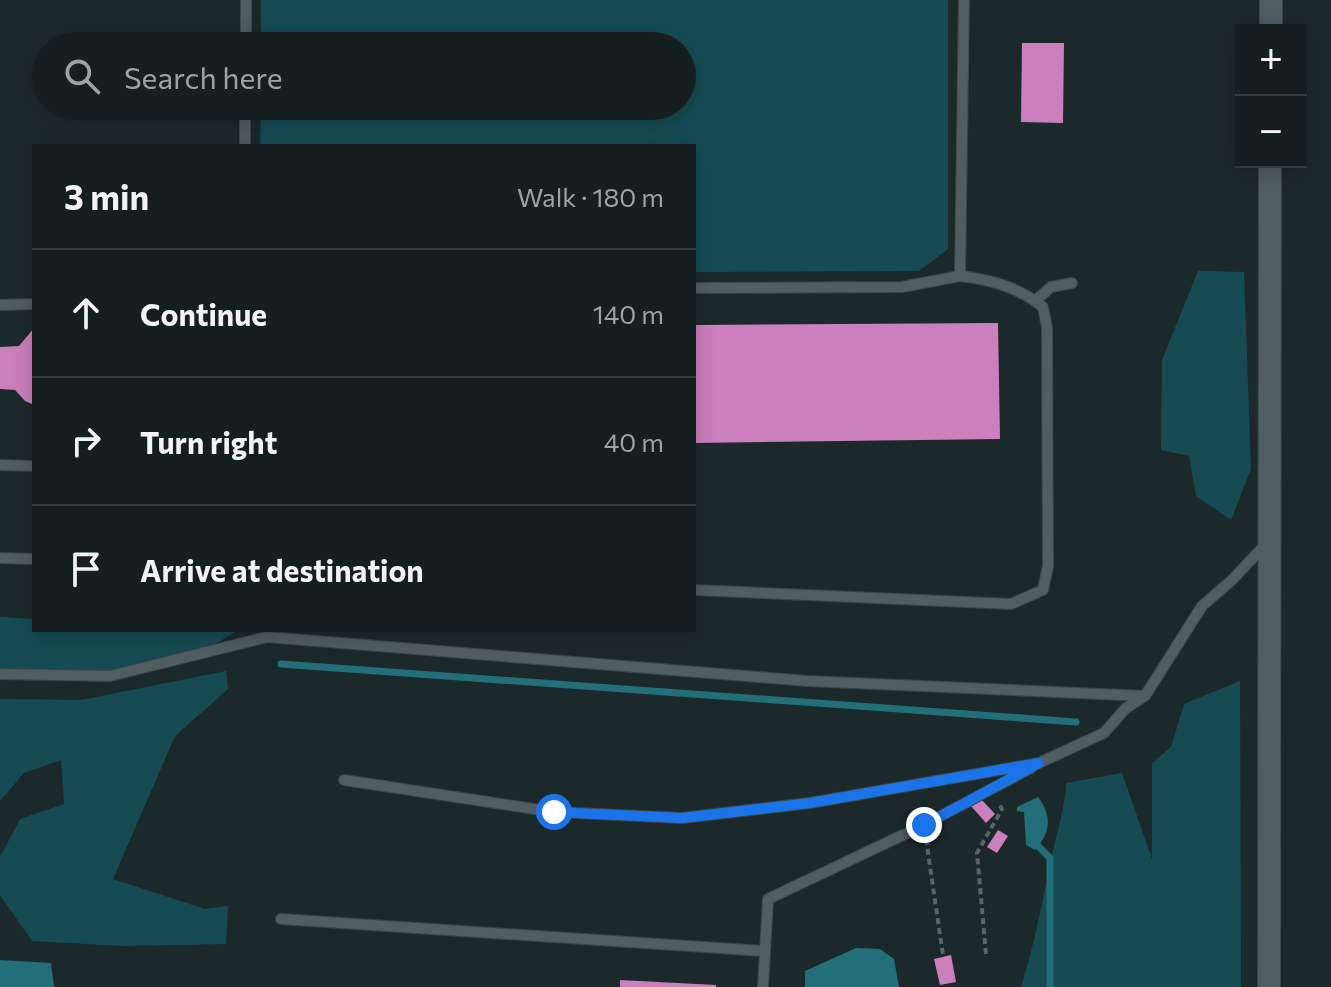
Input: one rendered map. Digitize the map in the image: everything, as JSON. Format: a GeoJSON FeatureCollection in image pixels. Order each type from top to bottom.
{"type":"FeatureCollection","features":[{"type":"Feature","properties":{"kind":"street"},"geometry":{"type":"LineString","coordinates":[[1271,0],[1271,24]]}},
{"type":"Feature","properties":{"kind":"street"},"geometry":{"type":"LineString","coordinates":[[1269,987],[1270,168]]}},
{"type":"Feature","properties":{"kind":"lane"},"geometry":{"type":"LineString","coordinates":[[246,0],[246,32]]}},
{"type":"Feature","properties":{"kind":"lane"},"geometry":{"type":"LineString","coordinates":[[960,276],[964,0]]}},
{"type":"Feature","properties":{"kind":"lane"},"geometry":{"type":"LineString","coordinates":[[245,120],[245,144]]}},
{"type":"Feature","properties":{"kind":"lane"},"geometry":{"type":"LineString","coordinates":[[696,288],[902,287],[960,276],[988,280],[1021,291],[1043,307],[1047,328],[1048,566],[1043,590],[1011,604],[696,590]]}},
{"type":"Feature","properties":{"kind":"lane"},"geometry":{"type":"LineString","coordinates":[[1035,301],[1051,287],[1072,283]]}},
{"type":"Feature","properties":{"kind":"lane"},"geometry":{"type":"LineString","coordinates":[[0,305],[32,304]]}},
{"type":"Feature","properties":{"kind":"lane"},"geometry":{"type":"LineString","coordinates":[[0,465],[32,466]]}},
{"type":"Feature","properties":{"kind":"lane"},"geometry":{"type":"LineString","coordinates":[[763,987],[768,899],[924,825],[1039,763],[1104,733],[1125,709],[1145,696],[1202,606],[1270,540]]}},
{"type":"Feature","properties":{"kind":"lane"},"geometry":{"type":"LineString","coordinates":[[0,558],[32,559]]}},
{"type":"Feature","properties":{"kind":"lane"},"geometry":{"type":"LineString","coordinates":[[0,674],[110,676],[267,637],[807,681],[1145,696]]}},
{"type":"Feature","properties":{"kind":"lane"},"geometry":{"type":"LineString","coordinates":[[344,780],[554,812],[682,818],[810,803],[1039,763]]}},
{"type":"Feature","properties":{"kind":"lane"},"geometry":{"type":"LineString","coordinates":[[281,919],[765,951]]}},
{"type":"Feature","properties":{"kind":"path"},"geometry":{"type":"LineString","coordinates":[[986,954],[977,853],[1002,809],[991,789]]}},
{"type":"Feature","properties":{"kind":"path"},"geometry":{"type":"LineString","coordinates":[[924,825],[943,955]]}},
{"type":"Feature","properties":{"kind":"shaded area"},"geometry":{"type":"Polygon","coordinates":[[[261,0],[948,0],[948,249],[919,271],[696,272],[696,144],[260,144],[261,120],[696,120],[696,32],[261,32],[261,0]]]}},
{"type":"Feature","properties":{"kind":"shaded area"},"geometry":{"type":"Polygon","coordinates":[[[1198,271],[1244,272],[1251,469],[1231,520],[1196,496],[1189,456],[1161,450],[1162,360],[1198,271]]]}},
{"type":"Feature","properties":{"kind":"shaded area"},"geometry":{"type":"Polygon","coordinates":[[[0,617],[32,619],[32,632],[235,632],[211,647],[111,672],[0,668],[0,617]]]}},
{"type":"Feature","properties":{"kind":"shaded area"},"geometry":{"type":"Polygon","coordinates":[[[226,671],[228,689],[175,736],[113,879],[205,909],[228,906],[226,944],[122,946],[32,941],[0,895],[0,857],[20,819],[64,804],[61,760],[24,773],[0,801],[0,699],[81,700],[226,671]]]}},
{"type":"Feature","properties":{"kind":"shaded area"},"geometry":{"type":"Polygon","coordinates":[[[1240,681],[1241,987],[1021,987],[1035,936],[1066,783],[1122,773],[1152,859],[1152,763],[1171,747],[1184,704],[1240,681]]]}},
{"type":"Feature","properties":{"kind":"shaded area"},"geometry":{"type":"Polygon","coordinates":[[[1038,797],[1046,810],[1048,824],[1035,850],[1026,845],[1024,812],[1017,811],[1017,807],[1038,797]]]}},
{"type":"Feature","properties":{"kind":"shaded area"},"geometry":{"type":"Polygon","coordinates":[[[856,948],[880,949],[894,959],[899,987],[805,987],[805,971],[856,948]]]}},
{"type":"Feature","properties":{"kind":"shaded area"},"geometry":{"type":"Polygon","coordinates":[[[0,960],[51,963],[54,987],[0,987],[0,960]]]}},
{"type":"Feature","properties":{"kind":"building"},"geometry":{"type":"Polygon","coordinates":[[[1022,43],[1064,43],[1063,123],[1021,122],[1022,43]]]}},
{"type":"Feature","properties":{"kind":"building"},"geometry":{"type":"Polygon","coordinates":[[[998,323],[1000,439],[696,443],[696,325],[998,323]]]}},
{"type":"Feature","properties":{"kind":"building"},"geometry":{"type":"Polygon","coordinates":[[[32,330],[32,404],[15,390],[0,389],[0,347],[19,346],[32,330]]]}},
{"type":"Feature","properties":{"kind":"building"},"geometry":{"type":"Polygon","coordinates":[[[980,798],[995,814],[986,823],[971,806],[980,798]]]}},
{"type":"Feature","properties":{"kind":"building"},"geometry":{"type":"Polygon","coordinates":[[[998,830],[1008,836],[997,853],[987,847],[998,830]]]}},
{"type":"Feature","properties":{"kind":"building"},"geometry":{"type":"Polygon","coordinates":[[[951,955],[956,982],[940,985],[934,959],[951,955]]]}},
{"type":"Feature","properties":{"kind":"building"},"geometry":{"type":"Polygon","coordinates":[[[620,980],[716,985],[716,987],[620,987],[620,980]]]}},
{"type":"Feature","properties":{"kind":"waterway"},"geometry":{"type":"LineString","coordinates":[[281,664],[1076,722]]}},
{"type":"Feature","properties":{"kind":"waterway"},"geometry":{"type":"LineString","coordinates":[[1038,846],[1050,858],[1050,987]]}},
{"type":"Feature","properties":{"kind":"route"},"geometry":{"type":"LineString","coordinates":[[554,812],[682,818],[810,803],[1039,763],[924,825]]}}]}
